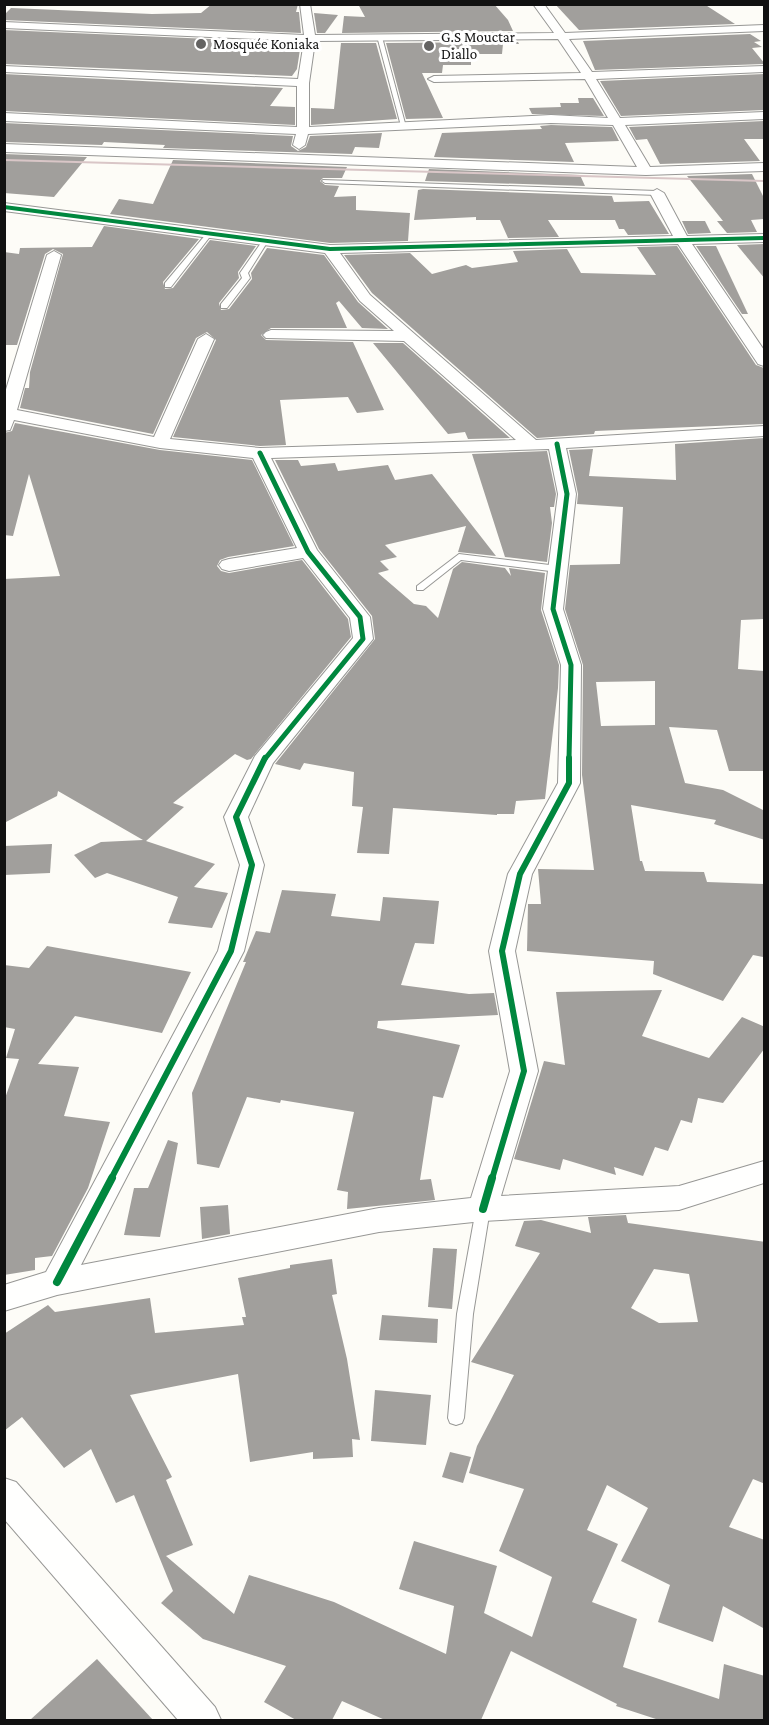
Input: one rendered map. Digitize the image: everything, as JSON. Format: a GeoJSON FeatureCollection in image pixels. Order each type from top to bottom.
{"type":"FeatureCollection","features":[{"type":"Feature","properties":{"kind":"street"},"geometry":{"type":"LineString","coordinates":[[296,158],[303,131],[303,83],[310,38],[305,4]]}},
{"type":"Feature","properties":{"kind":"street"},"geometry":{"type":"LineString","coordinates":[[538,4],[563,36],[589,76],[646,171]]}},
{"type":"Feature","properties":{"kind":"street"},"geometry":{"type":"LineString","coordinates":[[5,26],[310,38],[563,36],[765,28]]}},
{"type":"Feature","properties":{"kind":"street"},"geometry":{"type":"LineString","coordinates":[[4,69],[303,83]]}},
{"type":"Feature","properties":{"kind":"street"},"geometry":{"type":"LineString","coordinates":[[434,79],[765,69]]}},
{"type":"Feature","properties":{"kind":"street"},"geometry":{"type":"LineString","coordinates":[[4,117],[303,131],[551,119],[617,122],[765,116]]}},
{"type":"Feature","properties":{"kind":"street"},"geometry":{"type":"LineString","coordinates":[[4,148],[646,171],[765,167]]}},
{"type":"Feature","properties":{"kind":"street"},"geometry":{"type":"LineString","coordinates":[[657,193],[683,241],[765,361]]}},
{"type":"Feature","properties":{"kind":"street"},"geometry":{"type":"LineString","coordinates":[[4,207],[330,249],[765,238]]}},
{"type":"Feature","properties":{"kind":"street"},"geometry":{"type":"LineString","coordinates":[[330,249],[365,298],[532,445]]}},
{"type":"Feature","properties":{"kind":"street"},"geometry":{"type":"LineString","coordinates":[[54,255],[6,417],[160,443],[260,453],[556,444],[765,431]]}},
{"type":"Feature","properties":{"kind":"street"},"geometry":{"type":"LineString","coordinates":[[271,335],[408,336]]}},
{"type":"Feature","properties":{"kind":"street"},"geometry":{"type":"LineString","coordinates":[[160,443],[206,339]]}},
{"type":"Feature","properties":{"kind":"street"},"geometry":{"type":"LineString","coordinates":[[483,1209],[524,1071],[502,951],[520,874],[569,783],[571,665],[553,609],[567,494],[556,444]]}},
{"type":"Feature","properties":{"kind":"street"},"geometry":{"type":"LineString","coordinates":[[57,1282],[231,951],[252,865],[236,817],[263,761],[363,639],[360,617],[308,552],[260,453]]}},
{"type":"Feature","properties":{"kind":"street"},"geometry":{"type":"LineString","coordinates":[[230,565],[308,552]]}},
{"type":"Feature","properties":{"kind":"street"},"geometry":{"type":"LineString","coordinates":[[4,1298],[57,1282],[378,1220],[483,1209],[679,1198],[765,1172]]}},
{"type":"Feature","properties":{"kind":"street"},"geometry":{"type":"LineString","coordinates":[[4,1493],[202,1720]]}},
{"type":"Feature","properties":{"kind":"lane"},"geometry":{"type":"LineString","coordinates":[[379,37],[404,126]]}},
{"type":"Feature","properties":{"kind":"lane"},"geometry":{"type":"LineString","coordinates":[[325,181],[657,193]]}},
{"type":"Feature","properties":{"kind":"lane"},"geometry":{"type":"LineString","coordinates":[[168,285],[209,234]]}},
{"type":"Feature","properties":{"kind":"lane"},"geometry":{"type":"LineString","coordinates":[[224,306],[246,278],[244,273],[266,241]]}},
{"type":"Feature","properties":{"kind":"lane"},"geometry":{"type":"LineString","coordinates":[[420,588],[459,557],[558,569]]}},
{"type":"Feature","properties":{"kind":"lane"},"geometry":{"type":"LineString","coordinates":[[456,1418],[465,1314],[483,1209]]}},
{"type":"Feature","properties":{"kind":"building"},"geometry":{"type":"Polygon","coordinates":[[[212,4],[298,4],[296,12],[299,12],[301,33],[4,20],[4,15],[11,8],[152,14],[201,13],[212,4]]]}},
{"type":"Feature","properties":{"kind":"building"},"geometry":{"type":"Polygon","coordinates":[[[358,4],[494,4],[508,20],[513,31],[342,33],[344,16],[365,17],[358,4]]]}},
{"type":"Feature","properties":{"kind":"building"},"geometry":{"type":"Polygon","coordinates":[[[555,4],[704,4],[735,24],[579,30],[555,4]]]}},
{"type":"Feature","properties":{"kind":"building"},"geometry":{"type":"Polygon","coordinates":[[[314,13],[338,15],[325,33],[317,33],[314,13]]]}},
{"type":"Feature","properties":{"kind":"building"},"geometry":{"type":"Polygon","coordinates":[[[4,30],[301,43],[297,69],[292,76],[4,64],[4,30]]]}},
{"type":"Feature","properties":{"kind":"building"},"geometry":{"type":"Polygon","coordinates":[[[750,34],[761,41],[754,42],[762,47],[752,48],[765,64],[595,70],[583,41],[750,34]]]}},
{"type":"Feature","properties":{"kind":"building"},"geometry":{"type":"Polygon","coordinates":[[[518,42],[519,44],[503,44],[502,54],[471,54],[471,65],[443,65],[442,73],[422,73],[443,118],[406,119],[386,43],[518,42]]]}},
{"type":"Feature","properties":{"kind":"building"},"geometry":{"type":"Polygon","coordinates":[[[341,43],[376,43],[397,119],[311,125],[311,108],[334,109],[341,43]]]}},
{"type":"Feature","properties":{"kind":"building"},"geometry":{"type":"Polygon","coordinates":[[[4,74],[283,88],[270,106],[295,107],[295,125],[4,111],[4,74]]]}},
{"type":"Feature","properties":{"kind":"building"},"geometry":{"type":"Polygon","coordinates":[[[764,74],[765,110],[621,116],[600,81],[764,74]]]}},
{"type":"Feature","properties":{"kind":"building"},"geometry":{"type":"Polygon","coordinates":[[[578,98],[593,98],[604,116],[532,114],[529,108],[561,107],[560,103],[579,103],[578,98]]]}},
{"type":"Feature","properties":{"kind":"building"},"geometry":{"type":"Polygon","coordinates":[[[765,121],[765,139],[744,139],[760,161],[660,164],[647,139],[636,140],[629,127],[765,121]]]}},
{"type":"Feature","properties":{"kind":"building"},"geometry":{"type":"Polygon","coordinates":[[[4,123],[293,136],[291,146],[298,151],[306,147],[310,136],[382,133],[379,148],[355,147],[352,154],[163,148],[165,145],[104,142],[102,145],[4,142],[4,123]]]}},
{"type":"Feature","properties":{"kind":"building"},"geometry":{"type":"Polygon","coordinates":[[[540,126],[612,127],[619,141],[565,143],[574,162],[434,157],[442,133],[542,129],[540,126]]]}},
{"type":"Feature","properties":{"kind":"building"},"geometry":{"type":"Polygon","coordinates":[[[4,154],[87,157],[54,197],[4,193],[4,154]]]}},
{"type":"Feature","properties":{"kind":"building"},"geometry":{"type":"Polygon","coordinates":[[[173,160],[347,167],[342,178],[323,178],[320,181],[325,185],[339,186],[334,197],[356,196],[356,210],[410,213],[408,241],[330,243],[110,214],[119,199],[153,204],[173,160]]]}},
{"type":"Feature","properties":{"kind":"building"},"geometry":{"type":"Polygon","coordinates":[[[429,169],[580,175],[585,186],[425,181],[429,169]]]}},
{"type":"Feature","properties":{"kind":"building"},"geometry":{"type":"Polygon","coordinates":[[[752,174],[765,200],[765,219],[751,220],[757,232],[727,233],[717,221],[723,221],[687,176],[752,174]]]}},
{"type":"Feature","properties":{"kind":"building"},"geometry":{"type":"Polygon","coordinates":[[[418,190],[612,196],[614,202],[649,201],[669,234],[628,235],[624,229],[619,229],[615,220],[548,220],[559,237],[508,238],[500,220],[476,220],[476,217],[414,220],[418,190]]]}},
{"type":"Feature","properties":{"kind":"building"},"geometry":{"type":"Polygon","coordinates":[[[682,221],[705,221],[711,233],[688,234],[682,221]]]}},
{"type":"Feature","properties":{"kind":"building"},"geometry":{"type":"Polygon","coordinates":[[[104,226],[199,239],[163,282],[165,289],[173,288],[210,240],[256,246],[238,272],[239,278],[219,303],[221,310],[229,309],[252,279],[251,273],[267,248],[324,255],[358,302],[388,329],[362,328],[339,301],[336,303],[347,328],[271,328],[261,335],[266,340],[353,342],[384,410],[357,413],[348,397],[280,400],[286,445],[260,446],[173,437],[216,340],[207,332],[196,338],[153,434],[20,408],[25,388],[29,388],[30,372],[63,254],[53,249],[45,254],[17,345],[4,345],[4,252],[19,254],[20,248],[92,247],[104,226]]]}},
{"type":"Feature","properties":{"kind":"building"},"geometry":{"type":"Polygon","coordinates":[[[737,245],[765,245],[765,279],[737,245]]]}},
{"type":"Feature","properties":{"kind":"building"},"geometry":{"type":"Polygon","coordinates":[[[677,246],[756,365],[764,368],[765,424],[595,431],[594,434],[537,438],[372,293],[344,255],[410,253],[432,274],[466,265],[472,268],[518,262],[513,251],[567,249],[581,273],[656,275],[637,247],[677,246]]]}},
{"type":"Feature","properties":{"kind":"building"},"geometry":{"type":"Polygon","coordinates":[[[696,246],[716,246],[748,314],[742,314],[696,246]]]}},
{"type":"Feature","properties":{"kind":"building"},"geometry":{"type":"Polygon","coordinates":[[[373,343],[403,343],[510,438],[468,439],[465,432],[448,434],[373,343]]]}},
{"type":"Feature","properties":{"kind":"building"},"geometry":{"type":"Polygon","coordinates":[[[15,423],[160,450],[252,460],[294,546],[228,557],[220,560],[217,566],[221,571],[229,573],[302,560],[348,619],[351,637],[251,759],[247,760],[235,754],[173,803],[184,807],[146,841],[215,864],[194,887],[228,893],[212,928],[168,923],[178,897],[107,873],[95,878],[74,855],[101,842],[143,840],[58,791],[57,796],[4,823],[4,579],[60,576],[29,474],[13,536],[4,535],[4,433],[12,431],[15,423]]]}},
{"type":"Feature","properties":{"kind":"building"},"geometry":{"type":"Polygon","coordinates":[[[765,438],[765,619],[741,620],[738,669],[765,671],[765,771],[729,771],[717,730],[669,727],[685,783],[723,790],[765,811],[765,840],[714,824],[716,820],[631,805],[640,861],[645,871],[704,872],[707,882],[765,884],[763,957],[753,955],[723,1001],[653,974],[654,961],[527,951],[528,904],[541,904],[538,869],[594,870],[582,775],[583,665],[565,609],[570,565],[620,564],[623,507],[577,504],[578,494],[569,450],[593,449],[589,476],[676,480],[675,444],[765,438]],[[655,681],[596,682],[601,726],[655,725],[655,681]]]}},
{"type":"Feature","properties":{"kind":"building"},"geometry":{"type":"Polygon","coordinates":[[[547,451],[556,494],[554,507],[550,507],[552,523],[547,562],[505,557],[472,454],[547,451]]]}},
{"type":"Feature","properties":{"kind":"building"},"geometry":{"type":"Polygon","coordinates":[[[275,460],[298,460],[301,466],[335,463],[338,471],[388,465],[395,480],[432,474],[496,556],[458,552],[466,526],[385,545],[397,557],[380,561],[389,570],[378,573],[414,604],[426,606],[438,618],[453,569],[462,562],[505,568],[511,576],[509,568],[545,573],[541,610],[559,665],[545,799],[516,801],[514,814],[497,815],[393,808],[389,854],[357,853],[363,807],[352,806],[354,772],[304,763],[300,770],[275,764],[375,639],[372,616],[319,549],[275,460]]]}},
{"type":"Feature","properties":{"kind":"building"},"geometry":{"type":"Polygon","coordinates":[[[52,844],[50,873],[4,875],[4,846],[52,844]]]}},
{"type":"Feature","properties":{"kind":"building"},"geometry":{"type":"Polygon","coordinates":[[[282,890],[336,894],[331,916],[380,921],[383,897],[439,901],[434,944],[415,943],[401,985],[469,994],[494,993],[498,1015],[378,1021],[377,1028],[460,1045],[443,1098],[433,1096],[420,1180],[431,1179],[435,1200],[347,1209],[348,1192],[337,1190],[354,1112],[281,1100],[280,1103],[247,1097],[219,1168],[197,1164],[192,1093],[246,962],[243,962],[256,931],[270,933],[282,890]]]}},
{"type":"Feature","properties":{"kind":"building"},"geometry":{"type":"Polygon","coordinates":[[[47,946],[191,972],[162,1033],[75,1016],[38,1064],[79,1067],[64,1116],[110,1122],[88,1188],[52,1256],[35,1258],[35,1270],[4,1275],[4,1101],[19,1059],[6,1058],[15,1029],[4,1027],[4,965],[29,968],[47,946]]]}},
{"type":"Feature","properties":{"kind":"building"},"geometry":{"type":"Polygon","coordinates":[[[662,990],[642,1036],[709,1058],[742,1017],[765,1027],[765,1048],[723,1103],[698,1098],[692,1123],[681,1120],[668,1151],[655,1147],[643,1176],[614,1167],[616,1175],[563,1159],[560,1170],[514,1159],[544,1061],[565,1065],[556,992],[662,990]]]}},
{"type":"Feature","properties":{"kind":"building"},"geometry":{"type":"Polygon","coordinates":[[[168,1140],[178,1143],[160,1237],[124,1235],[134,1188],[148,1188],[168,1140]]]}},
{"type":"Feature","properties":{"kind":"building"},"geometry":{"type":"Polygon","coordinates":[[[228,1205],[230,1234],[202,1239],[200,1207],[228,1205]]]}},
{"type":"Feature","properties":{"kind":"building"},"geometry":{"type":"Polygon","coordinates":[[[626,1215],[628,1223],[765,1242],[765,1484],[753,1479],[729,1527],[765,1540],[765,1629],[723,1606],[713,1642],[658,1622],[670,1585],[621,1561],[648,1508],[607,1485],[587,1530],[618,1544],[592,1602],[637,1619],[623,1667],[719,1699],[724,1664],[765,1676],[765,1720],[659,1720],[616,1706],[617,1704],[511,1651],[481,1720],[385,1720],[342,1701],[332,1720],[296,1720],[264,1702],[286,1666],[203,1639],[161,1603],[173,1591],[134,1495],[116,1503],[91,1449],[64,1468],[22,1417],[4,1431],[4,1334],[48,1305],[55,1312],[150,1298],[155,1333],[244,1325],[242,1317],[246,1317],[238,1278],[290,1268],[290,1265],[332,1259],[337,1294],[332,1295],[347,1359],[360,1440],[352,1439],[353,1457],[313,1459],[313,1452],[250,1462],[238,1374],[130,1395],[172,1477],[166,1480],[193,1545],[166,1556],[234,1614],[249,1575],[334,1602],[446,1654],[454,1606],[399,1589],[414,1541],[497,1566],[484,1613],[532,1637],[552,1577],[499,1551],[524,1489],[469,1473],[477,1446],[514,1375],[471,1362],[540,1253],[515,1246],[524,1221],[541,1220],[591,1233],[588,1217],[626,1215]],[[654,1269],[631,1308],[659,1323],[698,1322],[689,1274],[654,1269]]]}},
{"type":"Feature","properties":{"kind":"building"},"geometry":{"type":"Polygon","coordinates":[[[433,1248],[457,1249],[452,1309],[428,1307],[433,1248]]]}},
{"type":"Feature","properties":{"kind":"building"},"geometry":{"type":"Polygon","coordinates":[[[382,1315],[438,1319],[437,1343],[379,1340],[382,1315]]]}},
{"type":"Feature","properties":{"kind":"building"},"geometry":{"type":"Polygon","coordinates":[[[375,1390],[431,1395],[426,1445],[371,1441],[375,1390]]]}},
{"type":"Feature","properties":{"kind":"building"},"geometry":{"type":"Polygon","coordinates":[[[450,1452],[471,1457],[463,1483],[442,1477],[450,1452]]]}},
{"type":"Feature","properties":{"kind":"building"},"geometry":{"type":"Polygon","coordinates":[[[97,1659],[153,1720],[30,1720],[97,1659]]]}},
{"type":"Feature","properties":{"kind":"railway"},"geometry":{"type":"LineString","coordinates":[[4,160],[764,181]]}},
{"type":"Feature","properties":{"kind":"cycle path"},"geometry":{"type":"LineString","coordinates":[[4,207],[330,249],[764,238]]}},
{"type":"Feature","properties":{"kind":"cycle path"},"geometry":{"type":"LineString","coordinates":[[483,1209],[524,1071],[502,951],[520,874],[569,783],[571,665],[553,609],[567,494],[557,444]]}},
{"type":"Feature","properties":{"kind":"cycle path"},"geometry":{"type":"LineString","coordinates":[[57,1282],[231,951],[252,865],[236,817],[263,761],[363,639],[360,617],[308,552],[260,453]]}},
{"type":"Feature","properties":{"kind":"place","name":"Mosquée Koniaka"},"geometry":{"type":"Point","coordinates":[201,44]}},
{"type":"Feature","properties":{"kind":"place","name":"G.S Mouctar Diallo"},"geometry":{"type":"Point","coordinates":[429,46]}}]}
